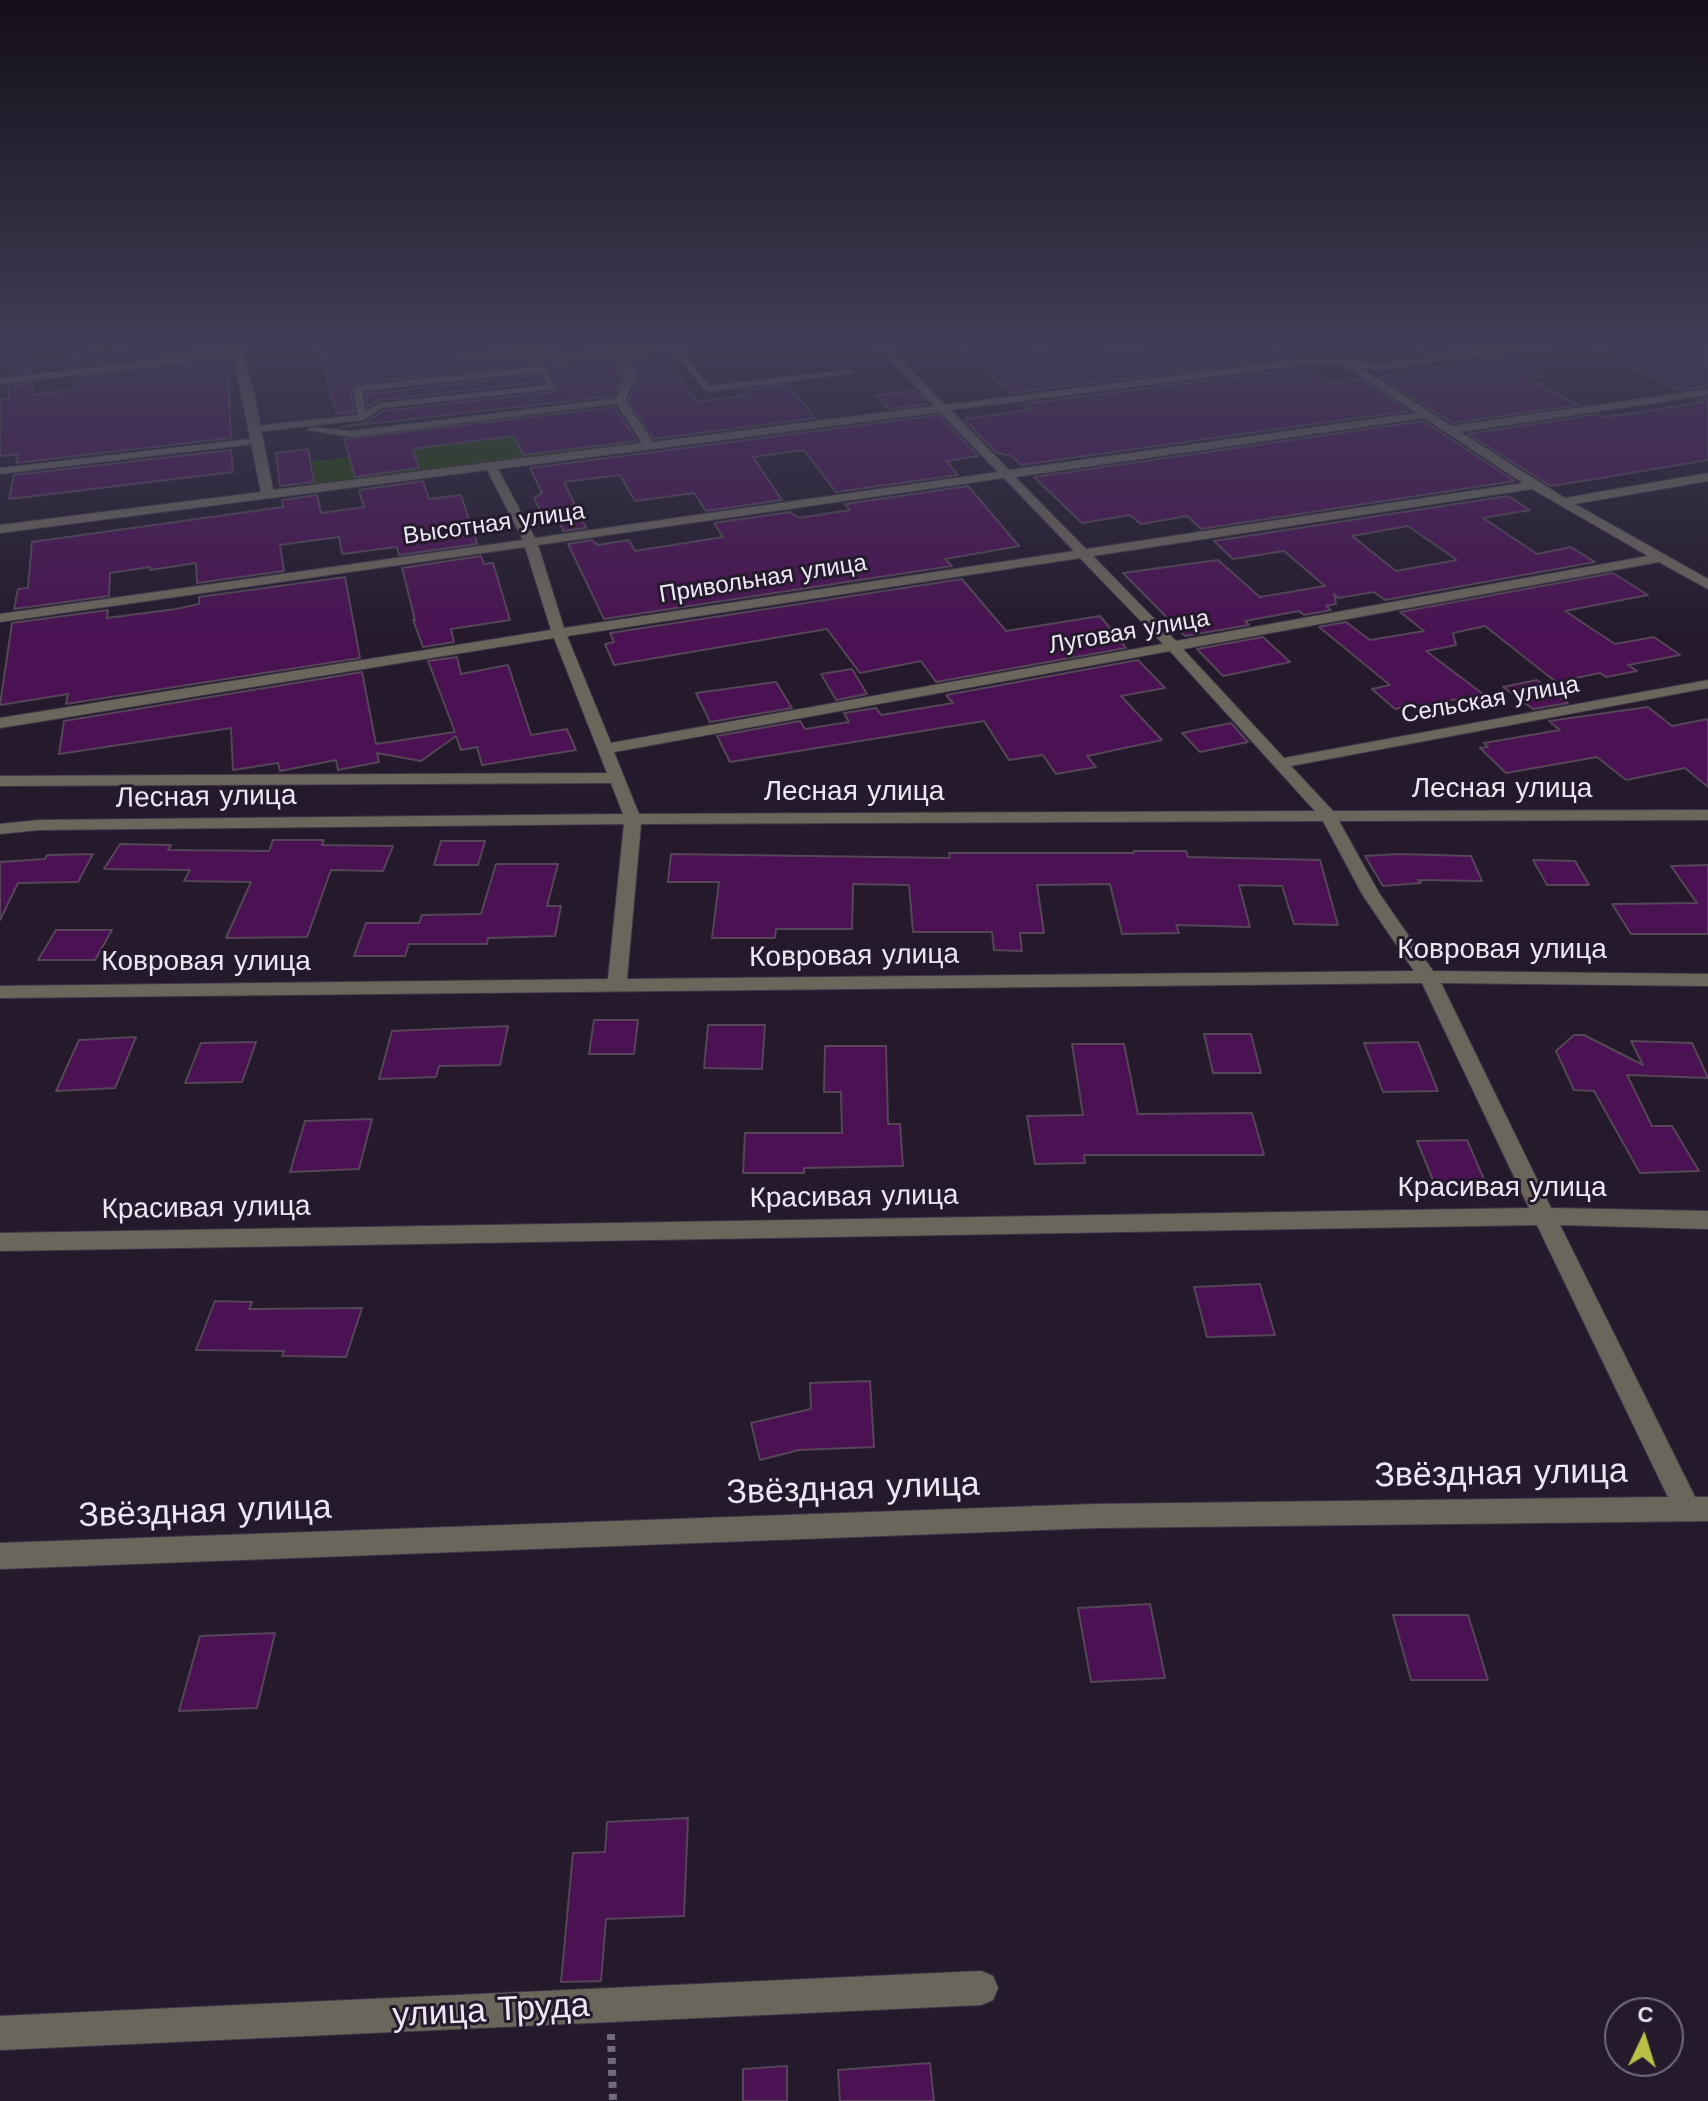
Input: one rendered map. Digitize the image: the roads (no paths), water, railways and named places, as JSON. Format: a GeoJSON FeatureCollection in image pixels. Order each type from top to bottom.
{"type":"FeatureCollection","features":[{"type":"Feature","properties":{"kind":"street"},"geometry":{"type":"LineString","coordinates":[[258,443],[268,495]]}},
{"type":"Feature","properties":{"kind":"street"},"geometry":{"type":"LineString","coordinates":[[0,529],[665,443]]}},
{"type":"Feature","properties":{"kind":"street"},"geometry":{"type":"LineString","coordinates":[[974,443],[1173,646],[1328,816],[1371,894],[1428,977],[1544,1216],[1697,1508]]}},
{"type":"Feature","properties":{"kind":"street","name":"Высотная улица"},"geometry":{"type":"LineString","coordinates":[[0,618],[1223,443]]}},
{"type":"Feature","properties":{"kind":"street"},"geometry":{"type":"LineString","coordinates":[[1469,443],[1534,485],[1706,582]]}},
{"type":"Feature","properties":{"kind":"street"},"geometry":{"type":"LineString","coordinates":[[491,466],[530,541],[559,633],[633,819],[617,987]]}},
{"type":"Feature","properties":{"kind":"street"},"geometry":{"type":"LineString","coordinates":[[1563,502],[1708,477]]}},
{"type":"Feature","properties":{"kind":"street","name":"Привольная улица"},"geometry":{"type":"LineString","coordinates":[[0,723],[559,633],[1534,485]]}},
{"type":"Feature","properties":{"kind":"street","name":"Луговая улица"},"geometry":{"type":"LineString","coordinates":[[605,749],[1660,558]]}},
{"type":"Feature","properties":{"kind":"street","name":"Сельская улица"},"geometry":{"type":"LineString","coordinates":[[1281,763],[1708,684]]}},
{"type":"Feature","properties":{"kind":"street","name":"Лесная улица"},"geometry":{"type":"LineString","coordinates":[[0,781],[617,778]]}},
{"type":"Feature","properties":{"kind":"street","name":"Лесная улица"},"geometry":{"type":"LineString","coordinates":[[0,829],[39,825],[633,819],[1708,815]]}},
{"type":"Feature","properties":{"kind":"street","name":"Ковровая улица"},"geometry":{"type":"LineString","coordinates":[[0,992],[1428,977],[1708,980]]}},
{"type":"Feature","properties":{"kind":"street","name":"Красивая улица"},"geometry":{"type":"LineString","coordinates":[[0,1242],[1544,1216],[1708,1220]]}},
{"type":"Feature","properties":{"kind":"street","name":"Звёздная улица"},"geometry":{"type":"LineString","coordinates":[[0,1556],[1096,1516],[1697,1508]]}},
{"type":"Feature","properties":{"kind":"street","name":"улица Труда"},"geometry":{"type":"LineString","coordinates":[[0,2033],[981,1988]]}},
{"type":"Feature","properties":{"kind":"lane"},"geometry":{"type":"LineString","coordinates":[[0,471],[200,443]]}}]}
